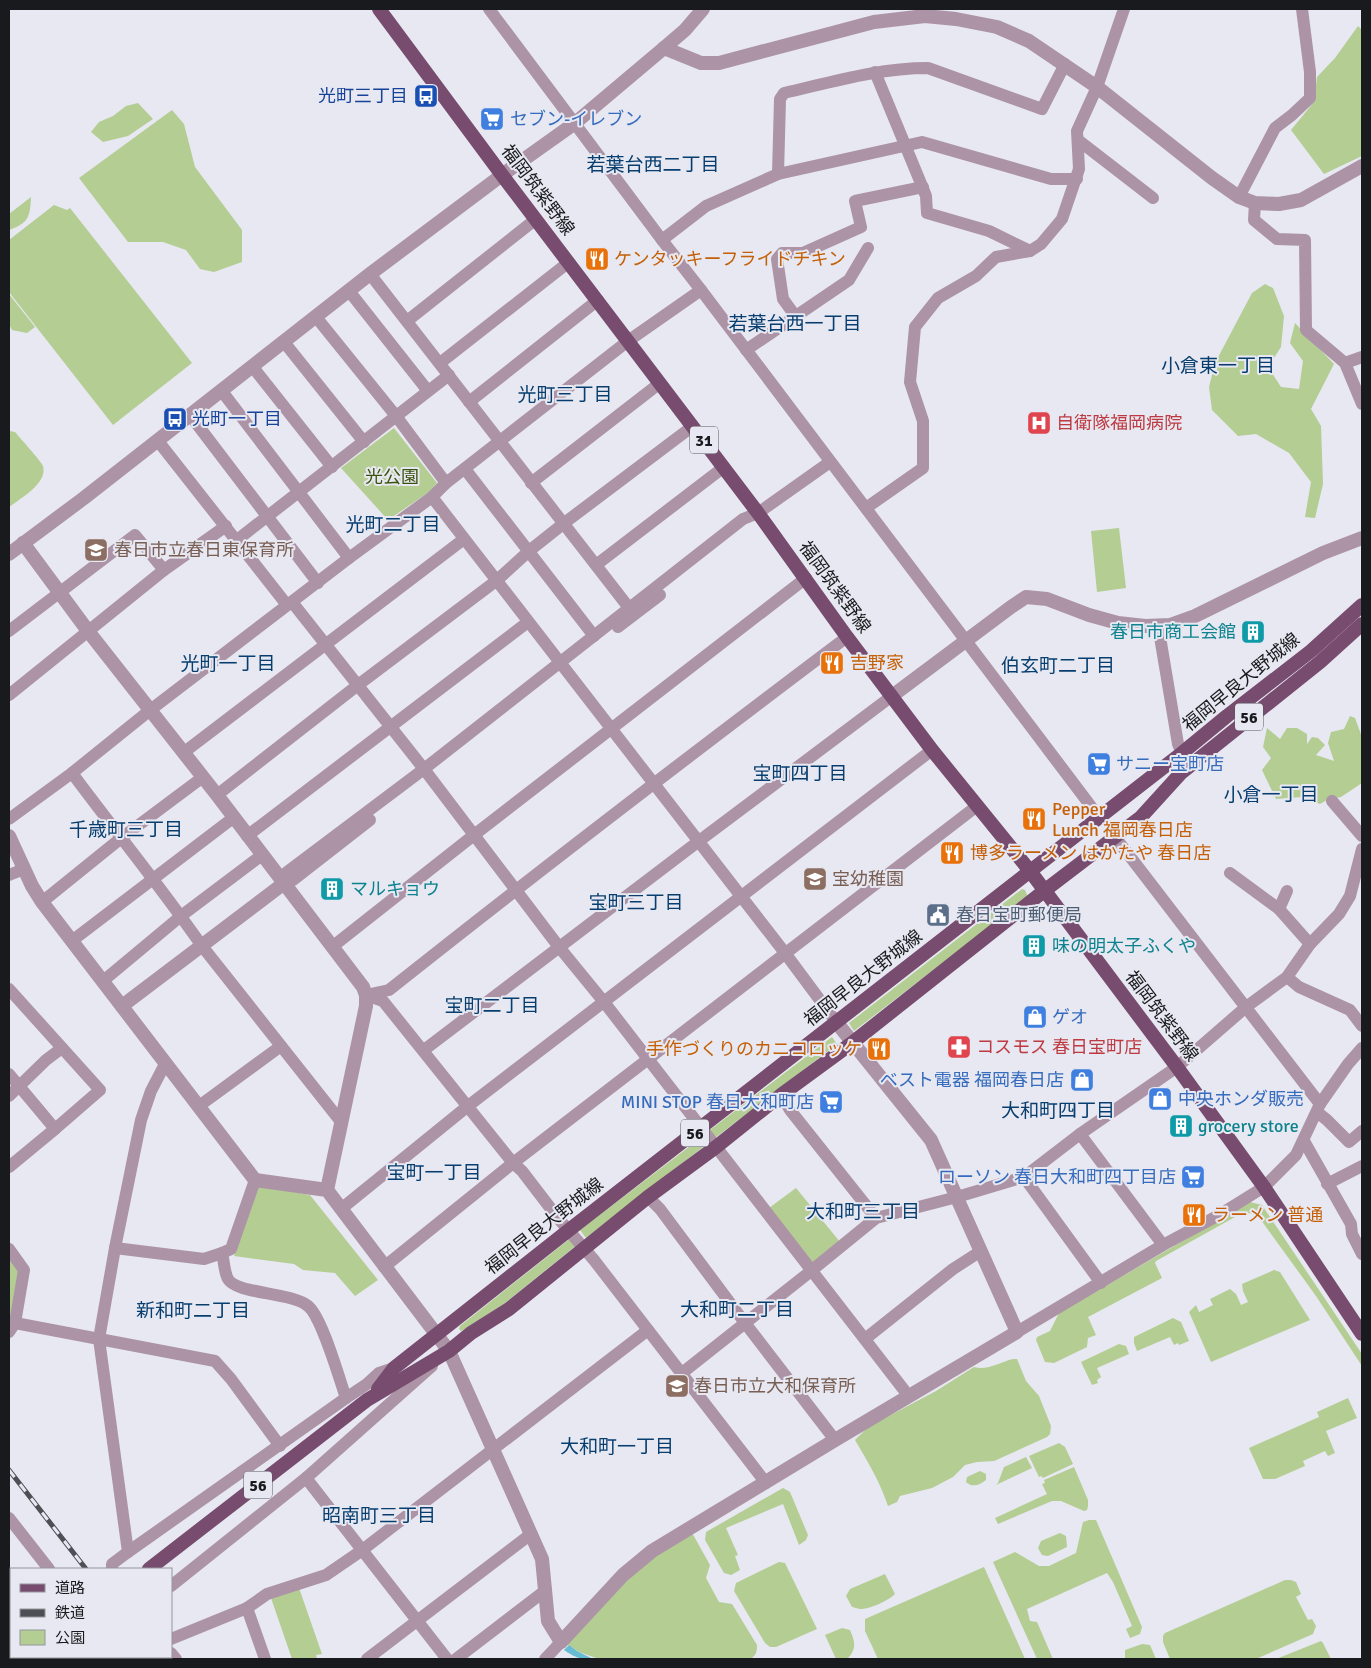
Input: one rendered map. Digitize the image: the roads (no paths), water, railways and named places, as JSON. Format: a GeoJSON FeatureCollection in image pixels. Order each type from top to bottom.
{"type":"FeatureCollection","features":[{"type":"Feature","properties":{"kind":"main road","name":"福岡筑紫野線"},"geometry":{"type":"LineString","coordinates":[[379,9],[502,175],[724,467],[847,637],[932,750],[1030,871],[1177,1067],[1264,1187],[1362,1334]]}},
{"type":"Feature","properties":{"kind":"main road","name":"福岡早良大野城線"},"geometry":{"type":"LineString","coordinates":[[367,1400],[394,1368],[437,1336],[568,1230],[837,1023],[1182,753],[1311,651],[1362,605]]}},
{"type":"Feature","properties":{"kind":"main road","name":"福岡早良大野城線"},"geometry":{"type":"LineString","coordinates":[[150,1568],[367,1400],[449,1351],[471,1333],[509,1310],[648,1197],[716,1147],[1141,817],[1180,773],[1320,662],[1362,624]]}},
{"type":"Feature","properties":{"kind":"street"},"geometry":{"type":"LineString","coordinates":[[488,9],[1099,817]]}},
{"type":"Feature","properties":{"kind":"street"},"geometry":{"type":"LineString","coordinates":[[9,554],[370,274],[575,123],[685,30],[703,9]]}},
{"type":"Feature","properties":{"kind":"street"},"geometry":{"type":"LineString","coordinates":[[866,508],[923,468],[923,421],[910,382],[914,327],[938,298],[976,276],[996,257],[1030,252],[1041,244],[1062,219],[1079,169],[1077,131],[1097,88],[1124,9]]}},
{"type":"Feature","properties":{"kind":"street"},"geometry":{"type":"LineString","coordinates":[[1239,197],[1275,128],[1310,98],[1310,72],[1302,9]]}},
{"type":"Feature","properties":{"kind":"street"},"geometry":{"type":"LineString","coordinates":[[664,48],[701,63],[718,63],[874,22],[925,16],[956,19],[997,27],[1029,41],[1065,64],[1212,178],[1239,197],[1255,203],[1279,204],[1302,200],[1362,166]]}},
{"type":"Feature","properties":{"kind":"street"},"geometry":{"type":"LineString","coordinates":[[778,174],[780,99],[784,93],[875,72],[908,68],[928,68],[1042,108],[1065,64]]}},
{"type":"Feature","properties":{"kind":"street"},"geometry":{"type":"LineString","coordinates":[[875,72],[926,196],[928,212],[989,231],[1030,252]]}},
{"type":"Feature","properties":{"kind":"street"},"geometry":{"type":"LineString","coordinates":[[1078,140],[1153,198]]}},
{"type":"Feature","properties":{"kind":"street"},"geometry":{"type":"LineString","coordinates":[[662,240],[706,206],[778,174],[922,142],[1051,179],[1076,179]]}},
{"type":"Feature","properties":{"kind":"street"},"geometry":{"type":"LineString","coordinates":[[796,317],[783,299],[777,259],[782,252],[803,252],[861,227],[855,201],[922,187]]}},
{"type":"Feature","properties":{"kind":"street"},"geometry":{"type":"LineString","coordinates":[[1255,203],[1254,220],[1277,239],[1305,240],[1306,330],[1346,363],[1362,404]]}},
{"type":"Feature","properties":{"kind":"street"},"geometry":{"type":"LineString","coordinates":[[407,321],[536,219]]}},
{"type":"Feature","properties":{"kind":"street"},"geometry":{"type":"LineString","coordinates":[[746,350],[849,280],[868,248]]}},
{"type":"Feature","properties":{"kind":"street"},"geometry":{"type":"LineString","coordinates":[[440,363],[569,262]]}},
{"type":"Feature","properties":{"kind":"street"},"geometry":{"type":"LineString","coordinates":[[370,274],[530,483],[632,611]]}},
{"type":"Feature","properties":{"kind":"street"},"geometry":{"type":"LineString","coordinates":[[9,819],[72,774],[289,604],[432,497],[446,483],[628,341],[701,290]]}},
{"type":"Feature","properties":{"kind":"street"},"geometry":{"type":"LineString","coordinates":[[349,291],[428,391]]}},
{"type":"Feature","properties":{"kind":"street"},"geometry":{"type":"LineString","coordinates":[[469,402],[598,300]]}},
{"type":"Feature","properties":{"kind":"street"},"geometry":{"type":"LineString","coordinates":[[316,317],[396,416],[446,483]]}},
{"type":"Feature","properties":{"kind":"street"},"geometry":{"type":"LineString","coordinates":[[284,342],[364,442]]}},
{"type":"Feature","properties":{"kind":"street"},"geometry":{"type":"LineString","coordinates":[[1346,363],[1362,357]]}},
{"type":"Feature","properties":{"kind":"street"},"geometry":{"type":"LineString","coordinates":[[252,366],[332,467]]}},
{"type":"Feature","properties":{"kind":"street"},"geometry":{"type":"LineString","coordinates":[[237,540],[449,375]]}},
{"type":"Feature","properties":{"kind":"street"},"geometry":{"type":"LineString","coordinates":[[530,483],[660,383]]}},
{"type":"Feature","properties":{"kind":"street"},"geometry":{"type":"LineString","coordinates":[[221,390],[349,558]]}},
{"type":"Feature","properties":{"kind":"street"},"geometry":{"type":"LineString","coordinates":[[190,415],[318,583]]}},
{"type":"Feature","properties":{"kind":"street"},"geometry":{"type":"LineString","coordinates":[[217,795],[496,581],[563,524],[693,426]]}},
{"type":"Feature","properties":{"kind":"street"},"geometry":{"type":"LineString","coordinates":[[158,440],[289,604],[326,643],[559,947],[604,1002],[865,1339],[904,1390],[907,1397]]}},
{"type":"Feature","properties":{"kind":"street"},"geometry":{"type":"LineString","coordinates":[[122,1006],[283,884],[287,872],[426,772],[563,666],[743,519],[758,513],[830,462]]}},
{"type":"Feature","properties":{"kind":"street"},"geometry":{"type":"LineString","coordinates":[[596,566],[724,467]]}},
{"type":"Feature","properties":{"kind":"street"},"geometry":{"type":"LineString","coordinates":[[465,469],[594,636]]}},
{"type":"Feature","properties":{"kind":"street"},"geometry":{"type":"LineString","coordinates":[[432,497],[786,953],[837,1023],[931,1140],[1017,1332]]}},
{"type":"Feature","properties":{"kind":"street"},"geometry":{"type":"LineString","coordinates":[[9,694],[164,570],[226,526]]}},
{"type":"Feature","properties":{"kind":"street"},"geometry":{"type":"LineString","coordinates":[[9,631],[135,535],[164,570]]}},
{"type":"Feature","properties":{"kind":"street"},"geometry":{"type":"LineString","coordinates":[[424,1050],[698,841],[966,642],[1011,606],[1026,597],[1047,599],[1089,615],[1118,623],[1145,626],[1170,625],[1196,616],[1323,552],[1362,538]]}},
{"type":"Feature","properties":{"kind":"street"},"geometry":{"type":"LineString","coordinates":[[183,753],[464,539]]}},
{"type":"Feature","properties":{"kind":"street"},"geometry":{"type":"LineString","coordinates":[[23,543],[58,592],[217,795],[246,836],[363,987],[366,995],[366,1006],[327,1190]]}},
{"type":"Feature","properties":{"kind":"street"},"geometry":{"type":"LineString","coordinates":[[332,947],[806,578]]}},
{"type":"Feature","properties":{"kind":"street"},"geometry":{"type":"LineString","coordinates":[[563,666],[594,636],[632,611]]}},
{"type":"Feature","properties":{"kind":"street"},"geometry":{"type":"LineString","coordinates":[[246,836],[528,622]]}},
{"type":"Feature","properties":{"kind":"street"},"geometry":{"type":"LineString","coordinates":[[1158,625],[1178,744],[1182,753],[1180,773]]}},
{"type":"Feature","properties":{"kind":"street"},"geometry":{"type":"LineString","coordinates":[[366,995],[390,990],[653,783],[847,637]]}},
{"type":"Feature","properties":{"kind":"street"},"geometry":{"type":"LineString","coordinates":[[341,1209],[468,1106],[932,750]]}},
{"type":"Feature","properties":{"kind":"street"},"geometry":{"type":"LineString","coordinates":[[1182,753],[1192,756],[1205,752]]}},
{"type":"Feature","properties":{"kind":"street"},"geometry":{"type":"LineString","coordinates":[[72,774],[202,946],[342,1123]]}},
{"type":"Feature","properties":{"kind":"street"},"geometry":{"type":"LineString","coordinates":[[42,902],[120,839],[203,777]]}},
{"type":"Feature","properties":{"kind":"street"},"geometry":{"type":"LineString","coordinates":[[1332,801],[1362,836]]}},
{"type":"Feature","properties":{"kind":"street"},"geometry":{"type":"LineString","coordinates":[[384,1267],[513,1163],[977,806]]}},
{"type":"Feature","properties":{"kind":"street"},"geometry":{"type":"LineString","coordinates":[[73,940],[233,818]]}},
{"type":"Feature","properties":{"kind":"street"},"geometry":{"type":"LineString","coordinates":[[9,836],[32,886],[42,902],[255,1180],[327,1190],[449,1351],[542,1559],[548,1621],[560,1642]]}},
{"type":"Feature","properties":{"kind":"street"},"geometry":{"type":"LineString","coordinates":[[1115,837],[1246,1007],[1327,1120],[1349,1142],[1362,1131]]}},
{"type":"Feature","properties":{"kind":"street"},"geometry":{"type":"LineString","coordinates":[[682,1373],[876,1218],[1024,1177],[1080,1134],[1177,1067],[1246,1007],[1287,977],[1310,944],[1339,914],[1350,896],[1362,849]]}},
{"type":"Feature","properties":{"kind":"street"},"geometry":{"type":"LineString","coordinates":[[103,981],[181,916],[262,855]]}},
{"type":"Feature","properties":{"kind":"street"},"geometry":{"type":"LineString","coordinates":[[9,875],[24,869]]}},
{"type":"Feature","properties":{"kind":"street"},"geometry":{"type":"LineString","coordinates":[[1230,874],[1279,908],[1310,944]]}},
{"type":"Feature","properties":{"kind":"street"},"geometry":{"type":"LineString","coordinates":[[1279,908],[1287,891]]}},
{"type":"Feature","properties":{"kind":"street"},"geometry":{"type":"LineString","coordinates":[[1287,977],[1299,987],[1350,1010],[1362,1026]]}},
{"type":"Feature","properties":{"kind":"street"},"geometry":{"type":"LineString","coordinates":[[9,989],[100,1090],[9,1166]]}},
{"type":"Feature","properties":{"kind":"street"},"geometry":{"type":"LineString","coordinates":[[366,995],[383,1001],[424,1050],[513,1163],[522,1171],[584,1248],[766,1483]]}},
{"type":"Feature","properties":{"kind":"street"},"geometry":{"type":"LineString","coordinates":[[199,1106],[281,1046]]}},
{"type":"Feature","properties":{"kind":"street"},"geometry":{"type":"LineString","coordinates":[[9,1096],[46,1060],[62,1048]]}},
{"type":"Feature","properties":{"kind":"street"},"geometry":{"type":"LineString","coordinates":[[547,1657],[623,1575],[652,1551],[907,1397],[1163,1245],[1220,1215],[1264,1187],[1296,1155],[1318,1108],[1348,1064],[1362,1048]]}},
{"type":"Feature","properties":{"kind":"street"},"geometry":{"type":"LineString","coordinates":[[128,1552],[99,1338],[141,1120],[151,1091],[165,1064]]}},
{"type":"Feature","properties":{"kind":"street"},"geometry":{"type":"LineString","coordinates":[[9,1074],[55,1129]]}},
{"type":"Feature","properties":{"kind":"street"},"geometry":{"type":"LineString","coordinates":[[781,1095],[790,1110],[876,1218]]}},
{"type":"Feature","properties":{"kind":"street"},"geometry":{"type":"LineString","coordinates":[[1080,1134],[1163,1245]]}},
{"type":"Feature","properties":{"kind":"street"},"geometry":{"type":"LineString","coordinates":[[1304,1141],[1357,1232],[1362,1254]]}},
{"type":"Feature","properties":{"kind":"street"},"geometry":{"type":"LineString","coordinates":[[1328,1184],[1362,1166]]}},
{"type":"Feature","properties":{"kind":"street"},"geometry":{"type":"LineString","coordinates":[[1024,1177],[1101,1283]]}},
{"type":"Feature","properties":{"kind":"street"},"geometry":{"type":"LineString","coordinates":[[115,1248],[204,1259],[231,1249],[255,1180]]}},
{"type":"Feature","properties":{"kind":"street"},"geometry":{"type":"LineString","coordinates":[[648,1197],[660,1209],[745,1324],[835,1440]]}},
{"type":"Feature","properties":{"kind":"street"},"geometry":{"type":"LineString","coordinates":[[9,1249],[24,1270],[12,1327],[99,1338],[215,1361],[231,1379],[280,1446]]}},
{"type":"Feature","properties":{"kind":"street"},"geometry":{"type":"LineString","coordinates":[[865,1339],[953,1269],[981,1251]]}},
{"type":"Feature","properties":{"kind":"street"},"geometry":{"type":"LineString","coordinates":[[222,1253],[229,1280],[238,1286],[291,1298],[308,1306],[318,1320],[346,1398]]}},
{"type":"Feature","properties":{"kind":"street"},"geometry":{"type":"LineString","coordinates":[[172,1639],[247,1608],[267,1594],[326,1575],[361,1551],[648,1330]]}},
{"type":"Feature","properties":{"kind":"street"},"geometry":{"type":"LineString","coordinates":[[172,1585],[306,1478],[449,1351]]}},
{"type":"Feature","properties":{"kind":"street"},"geometry":{"type":"LineString","coordinates":[[112,1568],[112,1564],[128,1552],[367,1384],[378,1373],[394,1368]]}},
{"type":"Feature","properties":{"kind":"street"},"geometry":{"type":"LineString","coordinates":[[306,1478],[447,1659]]}},
{"type":"Feature","properties":{"kind":"street"},"geometry":{"type":"LineString","coordinates":[[9,1518],[48,1568]]}},
{"type":"Feature","properties":{"kind":"street"},"geometry":{"type":"LineString","coordinates":[[368,1659],[531,1534]]}},
{"type":"Feature","properties":{"kind":"street"},"geometry":{"type":"LineString","coordinates":[[456,1659],[546,1590]]}},
{"type":"Feature","properties":{"kind":"street"},"geometry":{"type":"LineString","coordinates":[[247,1608],[265,1659]]}},
{"type":"Feature","properties":{"kind":"water"},"geometry":{"type":"Polygon","coordinates":[[[569,1645],[593,1659],[578,1658],[572,1655],[564,1650],[569,1645]]]}},
{"type":"Feature","properties":{"kind":"railway"},"geometry":{"type":"LineString","coordinates":[[9,1470],[85,1568]]}},
{"type":"Feature","properties":{"kind":"place","name":"光町三丁目"},"geometry":{"type":"Point","coordinates":[426,96]}},
{"type":"Feature","properties":{"kind":"place","name":"セブン-イレブン"},"geometry":{"type":"Point","coordinates":[492,119]}},
{"type":"Feature","properties":{"kind":"place","name":"ケンタッキーフライドチキン"},"geometry":{"type":"Point","coordinates":[597,259]}},
{"type":"Feature","properties":{"kind":"place","name":"光町一丁目"},"geometry":{"type":"Point","coordinates":[175,419]}},
{"type":"Feature","properties":{"kind":"place","name":"自衛隊福岡病院"},"geometry":{"type":"Point","coordinates":[1039,423]}},
{"type":"Feature","properties":{"kind":"place","name":"春日市立春日東保育所"},"geometry":{"type":"Point","coordinates":[96,550]}},
{"type":"Feature","properties":{"kind":"place","name":"春日市商工会館"},"geometry":{"type":"Point","coordinates":[1253,632]}},
{"type":"Feature","properties":{"kind":"place","name":"吉野家"},"geometry":{"type":"Point","coordinates":[832,663]}},
{"type":"Feature","properties":{"kind":"place","name":"サニー宝町店"},"geometry":{"type":"Point","coordinates":[1099,764]}},
{"type":"Feature","properties":{"kind":"place","name":"Pepper Lunch 福岡春日店"},"geometry":{"type":"Point","coordinates":[1034,819]}},
{"type":"Feature","properties":{"kind":"place","name":"博多ラーメン はかたや 春日店"},"geometry":{"type":"Point","coordinates":[952,853]}},
{"type":"Feature","properties":{"kind":"place","name":"宝幼稚園"},"geometry":{"type":"Point","coordinates":[815,879]}},
{"type":"Feature","properties":{"kind":"place","name":"マルキョウ"},"geometry":{"type":"Point","coordinates":[332,889]}},
{"type":"Feature","properties":{"kind":"place","name":"春日宝町郵便局"},"geometry":{"type":"Point","coordinates":[938,915]}},
{"type":"Feature","properties":{"kind":"place","name":"味の明太子ふくや"},"geometry":{"type":"Point","coordinates":[1034,946]}},
{"type":"Feature","properties":{"kind":"place","name":"ゲオ"},"geometry":{"type":"Point","coordinates":[1035,1017]}},
{"type":"Feature","properties":{"kind":"place","name":"コスモス 春日宝町店"},"geometry":{"type":"Point","coordinates":[959,1047]}},
{"type":"Feature","properties":{"kind":"place","name":"手作づくりのカニコロッケ"},"geometry":{"type":"Point","coordinates":[879,1049]}},
{"type":"Feature","properties":{"kind":"place","name":"ベスト電器 福岡春日店"},"geometry":{"type":"Point","coordinates":[1082,1080]}},
{"type":"Feature","properties":{"kind":"place","name":"中央ホンダ販売"},"geometry":{"type":"Point","coordinates":[1160,1099]}},
{"type":"Feature","properties":{"kind":"place","name":"MINI STOP 春日大和町店"},"geometry":{"type":"Point","coordinates":[831,1102]}},
{"type":"Feature","properties":{"kind":"place","name":"grocery store"},"geometry":{"type":"Point","coordinates":[1181,1126]}},
{"type":"Feature","properties":{"kind":"place","name":"ローソン 春日大和町四丁目店"},"geometry":{"type":"Point","coordinates":[1193,1177]}},
{"type":"Feature","properties":{"kind":"place","name":"ラーメン 普通"},"geometry":{"type":"Point","coordinates":[1194,1215]}},
{"type":"Feature","properties":{"kind":"place","name":"春日市立大和保育所"},"geometry":{"type":"Point","coordinates":[677,1386]}},
{"type":"Feature","properties":{"kind":"district","name":"若葉台西二丁目"},"geometry":{"type":"Point","coordinates":[653,164]}},
{"type":"Feature","properties":{"kind":"district","name":"若葉台西一丁目"},"geometry":{"type":"Point","coordinates":[795,323]}},
{"type":"Feature","properties":{"kind":"district","name":"小倉東一丁目"},"geometry":{"type":"Point","coordinates":[1218,365]}},
{"type":"Feature","properties":{"kind":"district","name":"光町三丁目"},"geometry":{"type":"Point","coordinates":[565,394]}},
{"type":"Feature","properties":{"kind":"district","name":"光町二丁目"},"geometry":{"type":"Point","coordinates":[393,524]}},
{"type":"Feature","properties":{"kind":"district","name":"光町一丁目"},"geometry":{"type":"Point","coordinates":[228,663]}},
{"type":"Feature","properties":{"kind":"district","name":"伯玄町二丁目"},"geometry":{"type":"Point","coordinates":[1058,665]}},
{"type":"Feature","properties":{"kind":"district","name":"宝町四丁目"},"geometry":{"type":"Point","coordinates":[800,773]}},
{"type":"Feature","properties":{"kind":"district","name":"小倉一丁目"},"geometry":{"type":"Point","coordinates":[1271,794]}},
{"type":"Feature","properties":{"kind":"district","name":"千歳町三丁目"},"geometry":{"type":"Point","coordinates":[126,829]}},
{"type":"Feature","properties":{"kind":"district","name":"宝町三丁目"},"geometry":{"type":"Point","coordinates":[636,902]}},
{"type":"Feature","properties":{"kind":"district","name":"宝町二丁目"},"geometry":{"type":"Point","coordinates":[492,1005]}},
{"type":"Feature","properties":{"kind":"district","name":"大和町四丁目"},"geometry":{"type":"Point","coordinates":[1058,1110]}},
{"type":"Feature","properties":{"kind":"district","name":"宝町一丁目"},"geometry":{"type":"Point","coordinates":[434,1172]}},
{"type":"Feature","properties":{"kind":"district","name":"大和町三丁目"},"geometry":{"type":"Point","coordinates":[863,1211]}},
{"type":"Feature","properties":{"kind":"district","name":"大和町二丁目"},"geometry":{"type":"Point","coordinates":[737,1309]}},
{"type":"Feature","properties":{"kind":"district","name":"新和町二丁目"},"geometry":{"type":"Point","coordinates":[193,1310]}},
{"type":"Feature","properties":{"kind":"district","name":"大和町一丁目"},"geometry":{"type":"Point","coordinates":[617,1446]}},
{"type":"Feature","properties":{"kind":"district","name":"昭南町三丁目"},"geometry":{"type":"Point","coordinates":[379,1515]}},
{"type":"Feature","properties":{"kind":"park label","name":"光公園"},"geometry":{"type":"Point","coordinates":[392,477]}}]}
